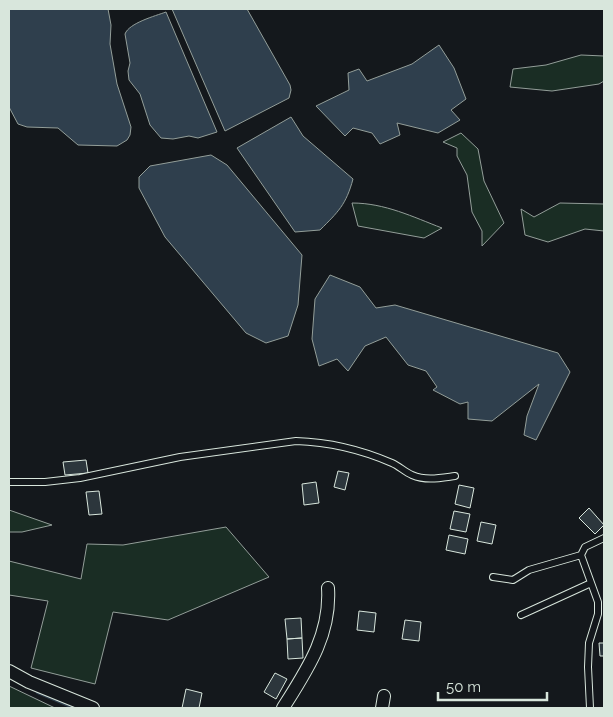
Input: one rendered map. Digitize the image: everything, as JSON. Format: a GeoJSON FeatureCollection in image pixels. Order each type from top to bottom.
{"type":"FeatureCollection","features":[{"type":"Feature","properties":{"kind":"street"},"geometry":{"type":"LineString","coordinates":[[284,708],[317,649],[327,620],[328,588]]}},
{"type":"Feature","properties":{"kind":"street"},"geometry":{"type":"LineString","coordinates":[[9,671],[29,682],[93,708]]}},
{"type":"Feature","properties":{"kind":"lane"},"geometry":{"type":"LineString","coordinates":[[9,482],[45,482],[80,478],[180,457],[296,441],[350,449],[392,463],[412,475],[428,479],[454,476]]}},
{"type":"Feature","properties":{"kind":"lane"},"geometry":{"type":"LineString","coordinates":[[590,708],[589,643],[598,614],[598,602],[581,555],[585,547],[604,538]]}},
{"type":"Feature","properties":{"kind":"lane"},"geometry":{"type":"LineString","coordinates":[[493,577],[512,580],[529,570],[581,555]]}},
{"type":"Feature","properties":{"kind":"lane"},"geometry":{"type":"LineString","coordinates":[[520,615],[591,583]]}},
{"type":"Feature","properties":{"kind":"green space"},"geometry":{"type":"Polygon","coordinates":[[[581,55],[604,56],[604,81],[599,84],[552,91],[510,87],[513,69],[546,65],[581,55]]]}},
{"type":"Feature","properties":{"kind":"green space"},"geometry":{"type":"Polygon","coordinates":[[[461,133],[478,149],[484,181],[504,223],[482,246],[482,231],[472,212],[467,175],[457,156],[457,148],[443,142],[461,133]]]}},
{"type":"Feature","properties":{"kind":"green space"},"geometry":{"type":"Polygon","coordinates":[[[352,203],[387,208],[442,228],[424,238],[358,226],[352,203]]]}},
{"type":"Feature","properties":{"kind":"green space"},"geometry":{"type":"Polygon","coordinates":[[[560,203],[604,204],[604,231],[585,229],[548,242],[525,235],[521,209],[534,217],[560,203]]]}},
{"type":"Feature","properties":{"kind":"green space"},"geometry":{"type":"Polygon","coordinates":[[[9,510],[52,525],[22,532],[9,532],[9,510]]]}},
{"type":"Feature","properties":{"kind":"green space"},"geometry":{"type":"Polygon","coordinates":[[[226,527],[269,577],[168,620],[113,612],[95,684],[31,668],[48,601],[9,595],[9,561],[81,579],[87,544],[123,545],[226,527]]]}},
{"type":"Feature","properties":{"kind":"green space"},"geometry":{"type":"Polygon","coordinates":[[[9,686],[55,708],[9,708],[9,686]]]}},
{"type":"Feature","properties":{"kind":"water"},"geometry":{"type":"Polygon","coordinates":[[[9,9],[108,9],[111,25],[110,44],[117,84],[131,127],[127,140],[117,146],[78,145],[58,128],[27,127],[18,124],[9,107],[9,9]]]}},
{"type":"Feature","properties":{"kind":"water"},"geometry":{"type":"Polygon","coordinates":[[[172,9],[247,9],[290,85],[289,98],[225,131],[172,9]]]}},
{"type":"Feature","properties":{"kind":"water"},"geometry":{"type":"Polygon","coordinates":[[[166,12],[217,132],[198,138],[189,136],[173,139],[161,138],[150,125],[140,94],[129,80],[128,71],[130,63],[125,34],[127,30],[137,23],[166,12]]]}},
{"type":"Feature","properties":{"kind":"water"},"geometry":{"type":"Polygon","coordinates":[[[439,45],[454,68],[466,99],[451,110],[460,120],[438,133],[397,123],[400,135],[380,144],[372,133],[353,128],[345,136],[316,106],[349,90],[348,73],[359,69],[367,81],[412,64],[439,45]]]}},
{"type":"Feature","properties":{"kind":"water"},"geometry":{"type":"Polygon","coordinates":[[[291,117],[303,136],[353,179],[341,208],[320,230],[295,232],[237,148],[291,117]]]}},
{"type":"Feature","properties":{"kind":"water"},"geometry":{"type":"Polygon","coordinates":[[[211,155],[227,165],[302,255],[298,305],[288,336],[266,343],[246,333],[165,237],[139,188],[139,177],[150,166],[211,155]]]}},
{"type":"Feature","properties":{"kind":"water"},"geometry":{"type":"Polygon","coordinates":[[[330,275],[360,287],[376,308],[395,305],[558,353],[570,372],[536,440],[524,435],[527,416],[539,384],[492,421],[468,419],[468,402],[460,404],[433,390],[437,387],[426,371],[408,365],[386,337],[365,346],[348,371],[337,359],[319,366],[312,339],[315,299],[330,275]]]}},
{"type":"Feature","properties":{"kind":"building"},"geometry":{"type":"Polygon","coordinates":[[[86,460],[88,473],[65,475],[63,462],[86,460]]]}},
{"type":"Feature","properties":{"kind":"building"},"geometry":{"type":"Polygon","coordinates":[[[338,471],[349,473],[345,490],[334,487],[338,471]]]}},
{"type":"Feature","properties":{"kind":"building"},"geometry":{"type":"Polygon","coordinates":[[[316,482],[319,503],[304,505],[302,484],[316,482]]]}},
{"type":"Feature","properties":{"kind":"building"},"geometry":{"type":"Polygon","coordinates":[[[459,485],[474,488],[470,508],[455,504],[459,485]]]}},
{"type":"Feature","properties":{"kind":"building"},"geometry":{"type":"Polygon","coordinates":[[[99,491],[102,514],[89,515],[86,492],[99,491]]]}},
{"type":"Feature","properties":{"kind":"building"},"geometry":{"type":"Polygon","coordinates":[[[589,508],[604,525],[595,534],[579,518],[589,508]]]}},
{"type":"Feature","properties":{"kind":"building"},"geometry":{"type":"Polygon","coordinates":[[[454,511],[470,514],[466,532],[450,529],[454,511]]]}},
{"type":"Feature","properties":{"kind":"building"},"geometry":{"type":"Polygon","coordinates":[[[481,522],[496,525],[492,544],[477,541],[481,522]]]}},
{"type":"Feature","properties":{"kind":"building"},"geometry":{"type":"Polygon","coordinates":[[[449,535],[468,539],[465,554],[446,550],[449,535]]]}},
{"type":"Feature","properties":{"kind":"building"},"geometry":{"type":"Polygon","coordinates":[[[359,611],[376,613],[374,632],[357,630],[359,611]]]}},
{"type":"Feature","properties":{"kind":"building"},"geometry":{"type":"Polygon","coordinates":[[[301,618],[302,638],[287,639],[285,619],[301,618]]]}},
{"type":"Feature","properties":{"kind":"building"},"geometry":{"type":"Polygon","coordinates":[[[405,620],[421,622],[419,641],[402,639],[405,620]]]}},
{"type":"Feature","properties":{"kind":"building"},"geometry":{"type":"Polygon","coordinates":[[[302,638],[303,658],[288,659],[287,639],[302,638]]]}},
{"type":"Feature","properties":{"kind":"building"},"geometry":{"type":"Polygon","coordinates":[[[599,643],[604,643],[604,656],[600,656],[599,643]]]}},
{"type":"Feature","properties":{"kind":"building"},"geometry":{"type":"Polygon","coordinates":[[[275,673],[287,679],[276,699],[264,692],[275,673]]]}},
{"type":"Feature","properties":{"kind":"building"},"geometry":{"type":"Polygon","coordinates":[[[186,689],[202,693],[199,708],[182,708],[186,689]]]}},
{"type":"Feature","properties":{"kind":"waterway"},"geometry":{"type":"LineString","coordinates":[[38,692],[76,708]]}}]}
